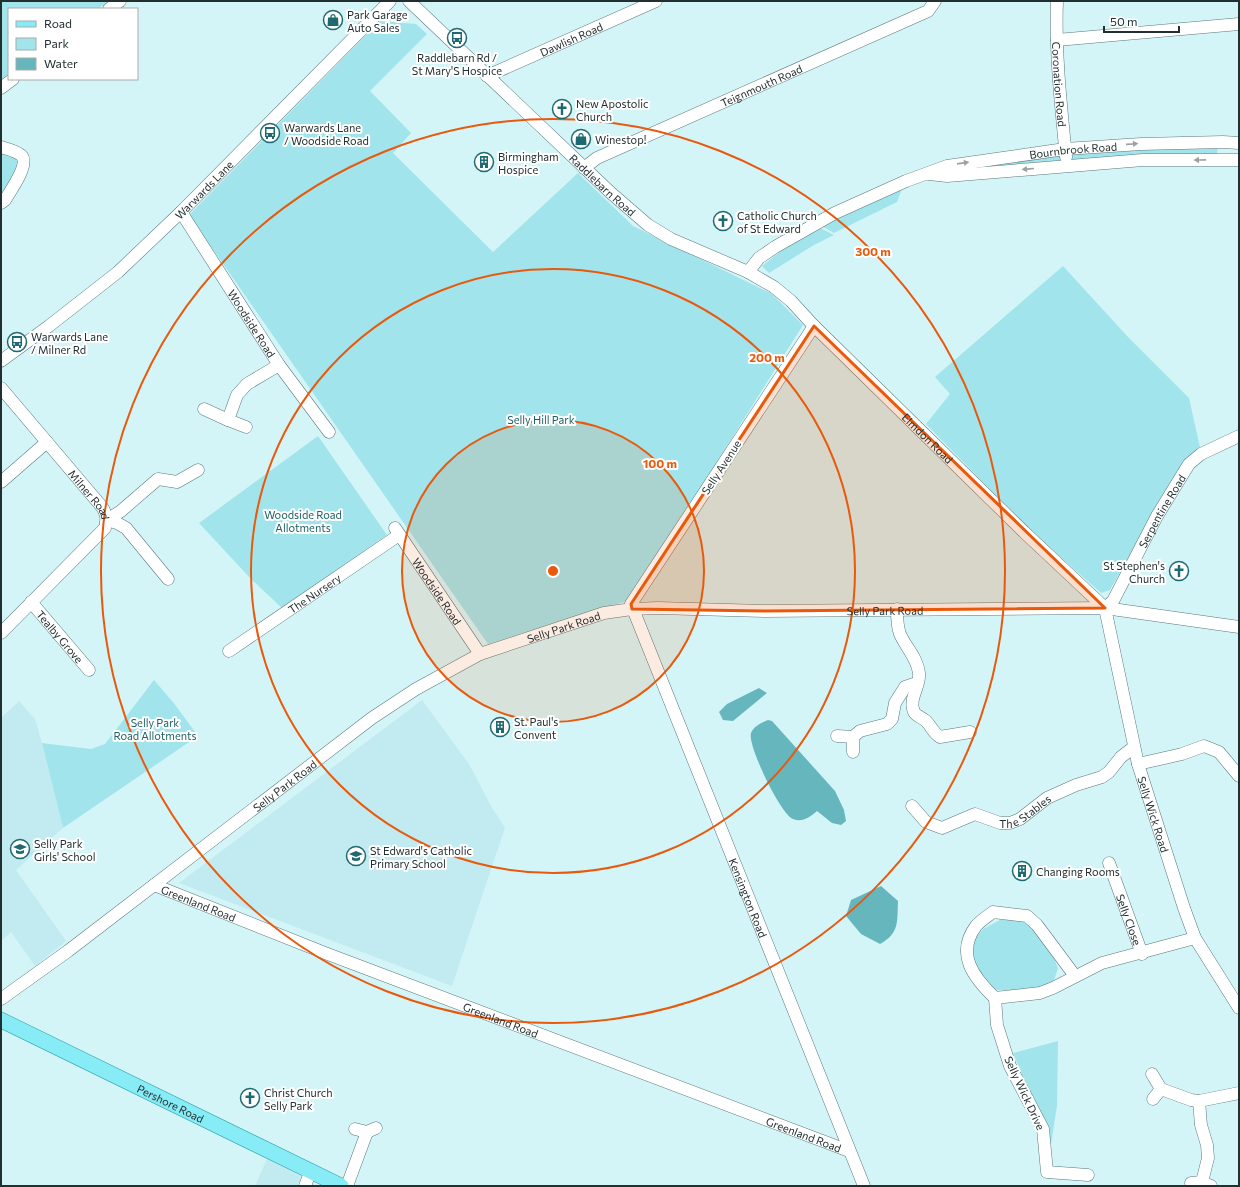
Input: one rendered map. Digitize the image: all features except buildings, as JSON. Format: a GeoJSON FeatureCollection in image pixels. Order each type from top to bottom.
{"type":"FeatureCollection","features":[{"type":"Feature","properties":{"kind":"main road","name":"Pershore Road"},"geometry":{"type":"LineString","coordinates":[[1,1020],[342,1186]]}},
{"type":"Feature","properties":{"kind":"street"},"geometry":{"type":"LineString","coordinates":[[110,8],[120,1]]}},
{"type":"Feature","properties":{"kind":"street","name":"Warwards Lane"},"geometry":{"type":"LineString","coordinates":[[1,361],[118,272],[181,212],[390,1]]}},
{"type":"Feature","properties":{"kind":"street","name":"Raddlebarn Road"},"geometry":{"type":"LineString","coordinates":[[409,1],[584,168],[648,225],[671,238],[748,272]]}},
{"type":"Feature","properties":{"kind":"street","name":"Dawlish Road"},"geometry":{"type":"LineString","coordinates":[[487,76],[656,1]]}},
{"type":"Feature","properties":{"kind":"street","name":"Teignmouth Road"},"geometry":{"type":"LineString","coordinates":[[584,168],[597,158],[928,11],[935,1]]}},
{"type":"Feature","properties":{"kind":"street","name":"Coronation Road"},"geometry":{"type":"LineString","coordinates":[[1058,1],[1058,40],[1067,166]]}},
{"type":"Feature","properties":{"kind":"street"},"geometry":{"type":"LineString","coordinates":[[1058,40],[1239,24]]}},
{"type":"Feature","properties":{"kind":"street"},"geometry":{"type":"LineString","coordinates":[[1,88],[12,80]]}},
{"type":"Feature","properties":{"kind":"street"},"geometry":{"type":"LineString","coordinates":[[1223,142],[1223,159]]}},
{"type":"Feature","properties":{"kind":"street","name":"Bournbrook Road"},"geometry":{"type":"LineString","coordinates":[[748,272],[759,258],[835,212],[947,166],[1066,149],[1142,144],[1239,143]]}},
{"type":"Feature","properties":{"kind":"street"},"geometry":{"type":"LineString","coordinates":[[1,147],[16,152],[22,156],[24,161],[22,172],[5,200],[1,203]]}},
{"type":"Feature","properties":{"kind":"street","name":"Bournbrook Road"},"geometry":{"type":"LineString","coordinates":[[926,174],[946,176],[1143,160],[1239,160]]}},
{"type":"Feature","properties":{"kind":"street","name":"Woodside Road"},"geometry":{"type":"LineString","coordinates":[[181,212],[279,365],[329,432]]}},
{"type":"Feature","properties":{"kind":"street","name":"Elmdon Road"},"geometry":{"type":"LineString","coordinates":[[748,272],[774,287],[791,301],[814,326],[1024,532],[1105,608]]}},
{"type":"Feature","properties":{"kind":"street","name":"Selly Avenue"},"geometry":{"type":"LineString","coordinates":[[632,609],[631,604],[814,326]]}},
{"type":"Feature","properties":{"kind":"street"},"geometry":{"type":"LineString","coordinates":[[228,420],[237,395],[248,384],[279,365]]}},
{"type":"Feature","properties":{"kind":"street","name":"Milner Road"},"geometry":{"type":"LineString","coordinates":[[1,388],[102,507],[106,512],[107,520],[104,528],[1,633]]}},
{"type":"Feature","properties":{"kind":"street"},"geometry":{"type":"LineString","coordinates":[[204,409],[246,427]]}},
{"type":"Feature","properties":{"kind":"street","name":"Serpentine Road"},"geometry":{"type":"LineString","coordinates":[[1105,608],[1113,601],[1157,516],[1189,464],[1201,454],[1239,436]]}},
{"type":"Feature","properties":{"kind":"street"},"geometry":{"type":"LineString","coordinates":[[1,482],[47,442]]}},
{"type":"Feature","properties":{"kind":"street"},"geometry":{"type":"LineString","coordinates":[[107,520],[126,507],[158,479],[177,482],[198,470]]}},
{"type":"Feature","properties":{"kind":"street"},"geometry":{"type":"LineString","coordinates":[[107,520],[126,528],[168,579]]}},
{"type":"Feature","properties":{"kind":"street","name":"Woodside Road"},"geometry":{"type":"LineString","coordinates":[[397,531],[480,654]]}},
{"type":"Feature","properties":{"kind":"street","name":"The Nursery"},"geometry":{"type":"LineString","coordinates":[[229,651],[397,531]]}},
{"type":"Feature","properties":{"kind":"street","name":"Tealby Grove"},"geometry":{"type":"LineString","coordinates":[[31,602],[88,670]]}},
{"type":"Feature","properties":{"kind":"street","name":"Selly Park Road"},"geometry":{"type":"LineString","coordinates":[[1,1000],[68,951],[372,718],[416,689],[480,654],[604,613],[632,609],[1105,608],[1236,629]]}},
{"type":"Feature","properties":{"kind":"street","name":"Selly Wick Road"},"geometry":{"type":"LineString","coordinates":[[1105,608],[1138,764],[1195,938],[1239,1008]]}},
{"type":"Feature","properties":{"kind":"street","name":"Kensington Road"},"geometry":{"type":"LineString","coordinates":[[632,609],[864,1186]]}},
{"type":"Feature","properties":{"kind":"street"},"geometry":{"type":"LineString","coordinates":[[897,609],[899,632],[914,654],[918,668],[919,675],[913,697],[915,714],[928,723],[935,734],[940,737],[949,737],[970,732]]}},
{"type":"Feature","properties":{"kind":"street"},"geometry":{"type":"LineString","coordinates":[[837,736],[853,737],[865,729],[880,727],[887,724],[892,719],[895,703],[905,687],[917,683]]}},
{"type":"Feature","properties":{"kind":"street"},"geometry":{"type":"LineString","coordinates":[[853,737],[853,752]]}},
{"type":"Feature","properties":{"kind":"street"},"geometry":{"type":"LineString","coordinates":[[1138,764],[1182,754],[1204,746],[1219,752],[1239,776]]}},
{"type":"Feature","properties":{"kind":"street","name":"The Stables"},"geometry":{"type":"LineString","coordinates":[[912,806],[926,822],[942,828],[975,814],[1000,823],[1010,823],[1020,819],[1047,798],[1076,785],[1102,777],[1109,772],[1121,757],[1134,747]]}},
{"type":"Feature","properties":{"kind":"street","name":"Selly Close"},"geometry":{"type":"LineString","coordinates":[[1108,863],[1142,954]]}},
{"type":"Feature","properties":{"kind":"street","name":"Greenland Road"},"geometry":{"type":"LineString","coordinates":[[154,885],[346,961],[849,1151]]}},
{"type":"Feature","properties":{"kind":"street"},"geometry":{"type":"LineString","coordinates":[[1075,976],[1037,925],[1027,916],[993,912],[977,925],[968,939],[967,957],[974,976],[995,998],[1040,993],[1108,961],[1142,954],[1195,938]]}},
{"type":"Feature","properties":{"kind":"street","name":"Selly Wick Drive"},"geometry":{"type":"LineString","coordinates":[[995,998],[997,1025],[1010,1066],[1043,1129],[1047,1172],[1088,1175]]}},
{"type":"Feature","properties":{"kind":"street"},"geometry":{"type":"LineString","coordinates":[[1152,1074],[1161,1089],[1191,1100],[1199,1101],[1239,1093]]}},
{"type":"Feature","properties":{"kind":"street"},"geometry":{"type":"LineString","coordinates":[[1153,1099],[1161,1089]]}},
{"type":"Feature","properties":{"kind":"street"},"geometry":{"type":"LineString","coordinates":[[1199,1101],[1201,1125],[1207,1151],[1201,1184]]}},
{"type":"Feature","properties":{"kind":"street"},"geometry":{"type":"LineString","coordinates":[[347,1186],[372,1130],[355,1129]]}},
{"type":"Feature","properties":{"kind":"street"},"geometry":{"type":"LineString","coordinates":[[304,1186],[311,1170]]}},
{"type":"Feature","properties":{"kind":"highlighted area"},"geometry":{"type":"Polygon","coordinates":[[[814,326],[1105,608],[765,611],[632,609],[631,604],[814,326]]]}},
{"type":"Feature","properties":{"kind":"shaded area","name":"St Edward's Catholic Primary School"},"geometry":{"type":"Polygon","coordinates":[[[422,700],[469,764],[491,806],[505,828],[452,986],[179,883],[422,700]]]}},
{"type":"Feature","properties":{"kind":"shaded area","name":"Selly Park Girls' School"},"geometry":{"type":"Polygon","coordinates":[[[19,701],[35,719],[63,828],[16,870],[66,941],[35,966],[11,932],[1,941],[1,718],[19,701]]]}},
{"type":"Feature","properties":{"kind":"shaded area"},"geometry":{"type":"Polygon","coordinates":[[[267,1159],[301,1176],[297,1186],[255,1186],[267,1159]]]}},
{"type":"Feature","properties":{"kind":"green space"},"geometry":{"type":"Polygon","coordinates":[[[1,1],[109,1],[99,8],[8,8],[8,77],[1,81],[1,1]]]}},
{"type":"Feature","properties":{"kind":"green space","name":"Selly Hill Park"},"geometry":{"type":"Polygon","coordinates":[[[380,21],[416,24],[427,34],[370,91],[411,133],[393,153],[493,252],[578,173],[633,226],[772,294],[803,325],[630,600],[488,644],[189,215],[380,21]]]}},
{"type":"Feature","properties":{"kind":"green space"},"geometry":{"type":"Polygon","coordinates":[[[1218,146],[1217,155],[1071,162],[1069,153],[1218,146]]]}},
{"type":"Feature","properties":{"kind":"green space"},"geometry":{"type":"Polygon","coordinates":[[[1,153],[16,157],[17,168],[16,174],[1,198],[1,153]]]}},
{"type":"Feature","properties":{"kind":"green space"},"geometry":{"type":"Polygon","coordinates":[[[1061,154],[1062,163],[945,171],[1061,154]]]}},
{"type":"Feature","properties":{"kind":"green space"},"geometry":{"type":"Polygon","coordinates":[[[904,183],[897,202],[834,233],[816,223],[904,183]]]}},
{"type":"Feature","properties":{"kind":"green space"},"geometry":{"type":"Polygon","coordinates":[[[814,225],[834,235],[814,245],[769,273],[762,266],[814,225]]]}},
{"type":"Feature","properties":{"kind":"green space"},"geometry":{"type":"Polygon","coordinates":[[[1063,266],[1128,337],[1189,398],[1201,452],[1152,516],[1110,590],[1101,593],[1028,528],[926,424],[950,394],[935,377],[1063,266]]]}},
{"type":"Feature","properties":{"kind":"green space","name":"Woodside Road Allotments"},"geometry":{"type":"Polygon","coordinates":[[[318,436],[387,535],[282,608],[251,579],[199,523],[318,436]]]}},
{"type":"Feature","properties":{"kind":"green space","name":"Selly Park Road Allotments"},"geometry":{"type":"Polygon","coordinates":[[[154,680],[173,702],[198,736],[63,828],[42,743],[91,749],[105,744],[154,680]]]}},
{"type":"Feature","properties":{"kind":"green space"},"geometry":{"type":"Polygon","coordinates":[[[1016,919],[1027,923],[1033,928],[1050,950],[1058,968],[1053,983],[1035,990],[998,990],[989,987],[973,965],[973,948],[976,938],[983,929],[1000,920],[1016,919]]]}},
{"type":"Feature","properties":{"kind":"green space"},"geometry":{"type":"Polygon","coordinates":[[[1058,1041],[1057,1106],[1051,1144],[1013,1053],[1058,1041]]]}},
{"type":"Feature","properties":{"kind":"water"},"geometry":{"type":"Polygon","coordinates":[[[759,688],[767,693],[733,721],[723,720],[719,712],[727,704],[759,688]]]}},
{"type":"Feature","properties":{"kind":"water"},"geometry":{"type":"Polygon","coordinates":[[[768,720],[772,721],[835,791],[844,810],[846,821],[841,825],[832,823],[817,811],[803,820],[796,820],[788,815],[781,806],[759,764],[751,740],[751,733],[754,728],[768,720]]]}},
{"type":"Feature","properties":{"kind":"water"},"geometry":{"type":"Polygon","coordinates":[[[881,886],[898,901],[897,920],[894,931],[880,944],[861,934],[846,916],[851,900],[881,886]]]}},
{"type":"Feature","properties":{"kind":"place","name":"Park Garage Auto Sales"},"geometry":{"type":"Point","coordinates":[333,20]}},
{"type":"Feature","properties":{"kind":"place","name":"Raddlebarn Rd / St Mary'S Hospice"},"geometry":{"type":"Point","coordinates":[457,38]}},
{"type":"Feature","properties":{"kind":"place","name":"New Apostolic Church"},"geometry":{"type":"Point","coordinates":[562,109]}},
{"type":"Feature","properties":{"kind":"place","name":"Warwards Lane / Woodside Road"},"geometry":{"type":"Point","coordinates":[270,133]}},
{"type":"Feature","properties":{"kind":"place","name":"Winestop!"},"geometry":{"type":"Point","coordinates":[581,139]}},
{"type":"Feature","properties":{"kind":"place","name":"Birmingham Hospice"},"geometry":{"type":"Point","coordinates":[484,162]}},
{"type":"Feature","properties":{"kind":"place","name":"Catholic Church of St Edward"},"geometry":{"type":"Point","coordinates":[723,221]}},
{"type":"Feature","properties":{"kind":"place","name":"Warwards Lane / Milner Rd"},"geometry":{"type":"Point","coordinates":[17,342]}},
{"type":"Feature","properties":{"kind":"place","name":"St Stephen's Church"},"geometry":{"type":"Point","coordinates":[1179,571]}},
{"type":"Feature","properties":{"kind":"place","name":"St. Paul's Convent"},"geometry":{"type":"Point","coordinates":[500,727]}},
{"type":"Feature","properties":{"kind":"place","name":"Selly Park Girls' School"},"geometry":{"type":"Point","coordinates":[20,849]}},
{"type":"Feature","properties":{"kind":"place","name":"St Edward's Catholic Primary School"},"geometry":{"type":"Point","coordinates":[356,856]}},
{"type":"Feature","properties":{"kind":"place","name":"Changing Rooms"},"geometry":{"type":"Point","coordinates":[1022,871]}},
{"type":"Feature","properties":{"kind":"place","name":"Christ Church Selly Park"},"geometry":{"type":"Point","coordinates":[250,1098]}}]}
